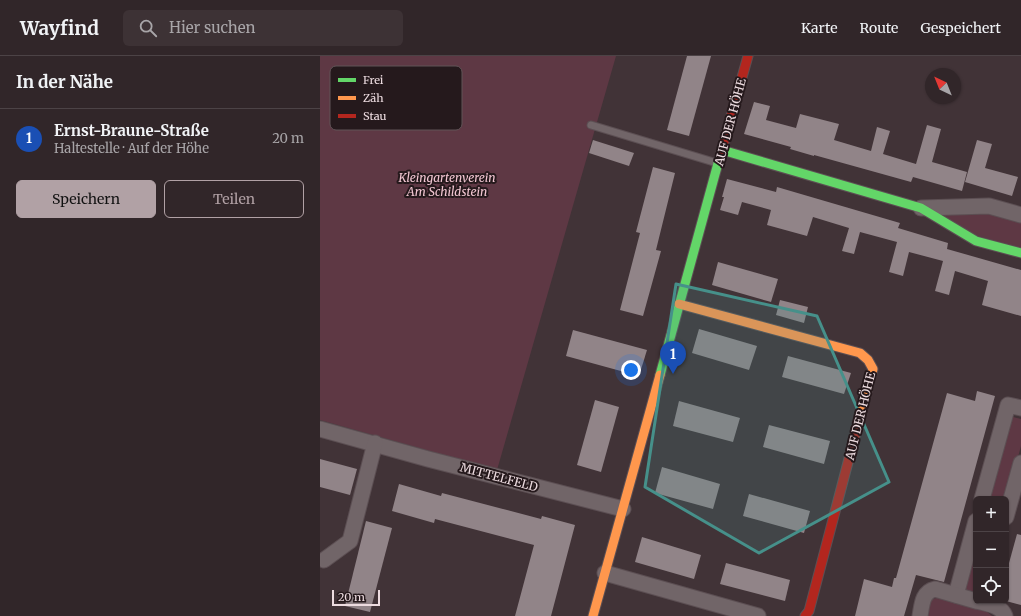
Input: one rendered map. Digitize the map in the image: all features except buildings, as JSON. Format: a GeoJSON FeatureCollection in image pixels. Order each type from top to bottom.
{"type":"FeatureCollection","features":[{"type":"Feature","properties":{"kind":"street","name":"AUF DER HÖHE"},"geometry":{"type":"LineString","coordinates":[[593,616],[748,56]]}},
{"type":"Feature","properties":{"kind":"street"},"geometry":{"type":"LineString","coordinates":[[722,150],[921,208],[976,241],[1021,254]]}},
{"type":"Feature","properties":{"kind":"street"},"geometry":{"type":"LineString","coordinates":[[921,208],[989,206],[1021,215]]}},
{"type":"Feature","properties":{"kind":"street","name":"AUF DER HÖHE"},"geometry":{"type":"LineString","coordinates":[[680,304],[860,353],[868,360],[873,369],[809,611],[805,616]]}},
{"type":"Feature","properties":{"kind":"street"},"geometry":{"type":"LineString","coordinates":[[983,496],[1008,405],[1021,408]]}},
{"type":"Feature","properties":{"kind":"street","name":"MITTELFELD"},"geometry":{"type":"LineString","coordinates":[[320,428],[436,461],[623,509]]}},
{"type":"Feature","properties":{"kind":"street"},"geometry":{"type":"LineString","coordinates":[[324,560],[350,541],[375,443]]}},
{"type":"Feature","properties":{"kind":"street"},"geometry":{"type":"LineString","coordinates":[[1009,506],[1021,463]]}},
{"type":"Feature","properties":{"kind":"street"},"geometry":{"type":"LineString","coordinates":[[956,595],[973,532]]}},
{"type":"Feature","properties":{"kind":"street"},"geometry":{"type":"LineString","coordinates":[[605,574],[758,616]]}},
{"type":"Feature","properties":{"kind":"street"},"geometry":{"type":"LineString","coordinates":[[920,616],[925,596],[930,591],[935,589],[973,599]]}},
{"type":"Feature","properties":{"kind":"street"},"geometry":{"type":"LineString","coordinates":[[989,604],[1003,611],[1004,616]]}},
{"type":"Feature","properties":{"kind":"lane"},"geometry":{"type":"LineString","coordinates":[[591,125],[718,163]]}},
{"type":"Feature","properties":{"kind":"highlighted area"},"geometry":{"type":"Polygon","coordinates":[[[676,284],[817,316],[889,482],[759,553],[645,487],[676,284]]]}},
{"type":"Feature","properties":{"kind":"green space","name":"Kleingartenverein Am Schildstein"},"geometry":{"type":"Polygon","coordinates":[[[320,56],[616,56],[497,470],[320,420],[320,56]]]}},
{"type":"Feature","properties":{"kind":"green space"},"geometry":{"type":"Polygon","coordinates":[[[936,212],[991,212],[1021,220],[1021,248],[978,236],[936,212]]]}},
{"type":"Feature","properties":{"kind":"green space"},"geometry":{"type":"Polygon","coordinates":[[[1009,416],[1021,419],[1021,446],[1007,496],[987,496],[1009,416]]]}},
{"type":"Feature","properties":{"kind":"green space"},"geometry":{"type":"Polygon","coordinates":[[[973,545],[973,595],[960,591],[973,545]]]}},
{"type":"Feature","properties":{"kind":"green space"},"geometry":{"type":"Polygon","coordinates":[[[939,597],[986,611],[992,616],[924,616],[931,600],[939,597]]]}},
{"type":"Feature","properties":{"kind":"traffic: fast"},"geometry":{"type":"LineString","coordinates":[[722,150],[921,208],[976,241],[1021,253]]}},
{"type":"Feature","properties":{"kind":"traffic: fast"},"geometry":{"type":"LineString","coordinates":[[660,375],[720,156]]}},
{"type":"Feature","properties":{"kind":"traffic: slow"},"geometry":{"type":"LineString","coordinates":[[679,304],[860,353],[868,360],[873,369],[857,428]]}},
{"type":"Feature","properties":{"kind":"traffic: slow"},"geometry":{"type":"LineString","coordinates":[[593,616],[660,375]]}},
{"type":"Feature","properties":{"kind":"traffic: jam"},"geometry":{"type":"LineString","coordinates":[[720,156],[748,56]]}},
{"type":"Feature","properties":{"kind":"traffic: jam"},"geometry":{"type":"LineString","coordinates":[[805,616],[809,611],[857,428]]}},
{"type":"Feature","properties":{"kind":"place","name":"Ernst-Braune-Straße"},"geometry":{"type":"Point","coordinates":[673,374]}}]}
